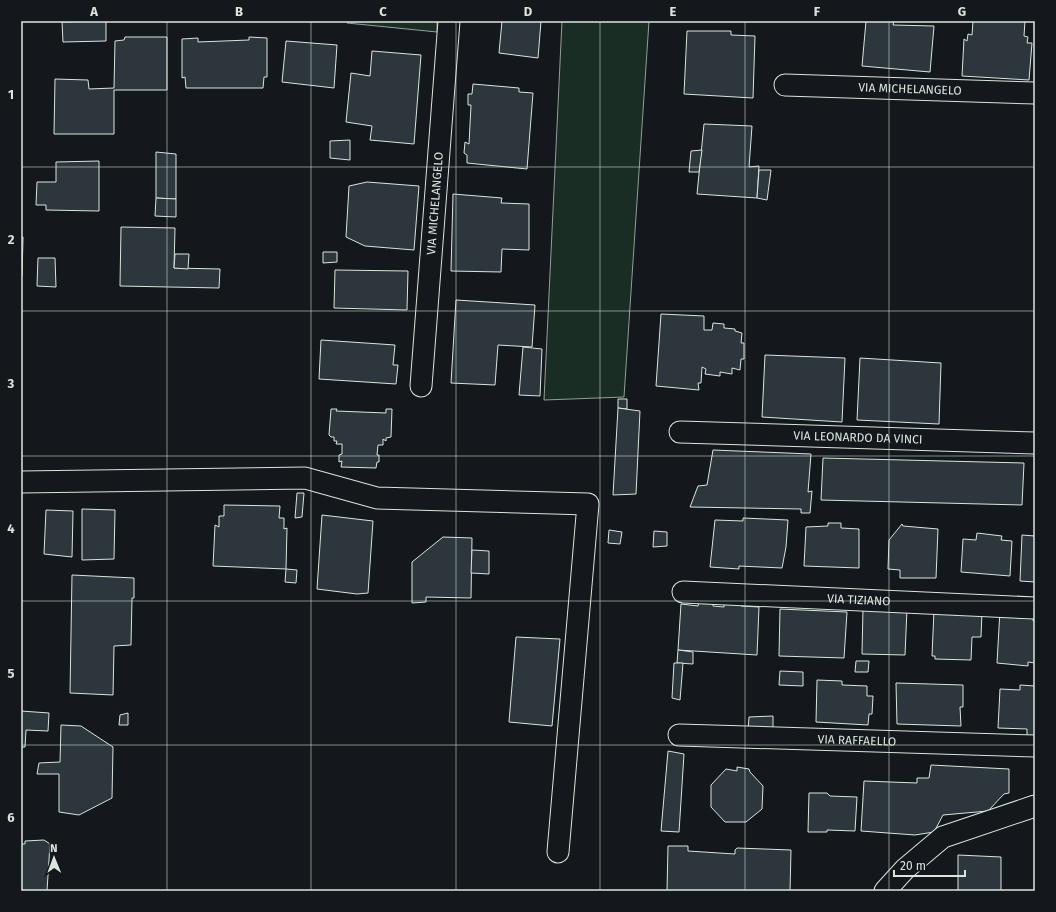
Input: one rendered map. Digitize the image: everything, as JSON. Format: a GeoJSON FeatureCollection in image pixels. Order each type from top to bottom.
{"type":"FeatureCollection","features":[{"type":"Feature","properties":{"kind":"street","name":"VIA MICHELANGELO"},"geometry":{"type":"LineString","coordinates":[[421,386],[449,21]]}},
{"type":"Feature","properties":{"kind":"street","name":"VIA MICHELANGELO"},"geometry":{"type":"LineString","coordinates":[[785,85],[1035,93]]}},
{"type":"Feature","properties":{"kind":"street","name":"VIA LEONARDO DA VINCI"},"geometry":{"type":"LineString","coordinates":[[680,432],[1035,443]]}},
{"type":"Feature","properties":{"kind":"street"},"geometry":{"type":"LineString","coordinates":[[21,482],[305,478],[377,498],[588,504],[558,852]]}},
{"type":"Feature","properties":{"kind":"street","name":"VIA TIZIANO"},"geometry":{"type":"LineString","coordinates":[[683,592],[1035,608]]}},
{"type":"Feature","properties":{"kind":"street","name":"VIA RAFFAELLO"},"geometry":{"type":"LineString","coordinates":[[679,735],[1035,746]]}},
{"type":"Feature","properties":{"kind":"street"},"geometry":{"type":"LineString","coordinates":[[885,891],[905,869],[943,837],[1035,806]]}},
{"type":"Feature","properties":{"kind":"green space"},"geometry":{"type":"Polygon","coordinates":[[[348,21],[437,21],[437,32],[347,23],[348,21]]]}},
{"type":"Feature","properties":{"kind":"green space"},"geometry":{"type":"Polygon","coordinates":[[[562,21],[649,21],[624,397],[544,400],[562,21]]]}},
{"type":"Feature","properties":{"kind":"building"},"geometry":{"type":"Polygon","coordinates":[[[106,21],[106,41],[63,42],[62,22],[106,21]]]}},
{"type":"Feature","properties":{"kind":"building"},"geometry":{"type":"Polygon","coordinates":[[[502,21],[541,21],[538,58],[499,53],[502,21]]]}},
{"type":"Feature","properties":{"kind":"building"},"geometry":{"type":"Polygon","coordinates":[[[866,21],[894,21],[893,25],[934,26],[930,72],[862,66],[866,21]]]}},
{"type":"Feature","properties":{"kind":"building"},"geometry":{"type":"Polygon","coordinates":[[[973,21],[1025,21],[1024,36],[1028,37],[1027,43],[1032,43],[1029,80],[962,76],[964,39],[967,41],[968,34],[972,35],[973,21]]]}},
{"type":"Feature","properties":{"kind":"building"},"geometry":{"type":"Polygon","coordinates":[[[687,31],[731,31],[731,35],[755,36],[753,98],[684,94],[687,31]]]}},
{"type":"Feature","properties":{"kind":"building"},"geometry":{"type":"Polygon","coordinates":[[[125,37],[167,37],[167,90],[114,90],[114,134],[54,134],[55,79],[88,80],[89,89],[114,88],[115,41],[124,40],[125,37]]]}},
{"type":"Feature","properties":{"kind":"building"},"geometry":{"type":"Polygon","coordinates":[[[249,37],[267,38],[267,77],[264,77],[263,88],[186,88],[185,77],[182,78],[182,39],[198,38],[198,42],[249,40],[249,37]]]}},
{"type":"Feature","properties":{"kind":"building"},"geometry":{"type":"Polygon","coordinates":[[[286,41],[337,45],[334,88],[282,82],[286,41]]]}},
{"type":"Feature","properties":{"kind":"building"},"geometry":{"type":"Polygon","coordinates":[[[372,51],[421,55],[414,144],[370,140],[372,126],[346,122],[351,73],[370,76],[372,51]]]}},
{"type":"Feature","properties":{"kind":"building"},"geometry":{"type":"Polygon","coordinates":[[[473,84],[519,88],[519,92],[533,93],[527,169],[467,163],[467,155],[464,153],[465,142],[469,144],[471,105],[468,105],[468,94],[472,94],[473,84]]]}},
{"type":"Feature","properties":{"kind":"building"},"geometry":{"type":"Polygon","coordinates":[[[704,124],[752,126],[749,167],[759,166],[757,198],[697,194],[704,124]]]}},
{"type":"Feature","properties":{"kind":"building"},"geometry":{"type":"Polygon","coordinates":[[[350,140],[350,160],[330,158],[330,141],[350,140]]]}},
{"type":"Feature","properties":{"kind":"building"},"geometry":{"type":"Polygon","coordinates":[[[702,150],[699,172],[689,172],[691,151],[702,150]]]}},
{"type":"Feature","properties":{"kind":"building"},"geometry":{"type":"Polygon","coordinates":[[[156,152],[176,154],[176,199],[156,198],[156,152]]]}},
{"type":"Feature","properties":{"kind":"building"},"geometry":{"type":"Polygon","coordinates":[[[99,161],[99,211],[46,210],[46,205],[36,205],[37,182],[56,182],[56,162],[99,161]]]}},
{"type":"Feature","properties":{"kind":"building"},"geometry":{"type":"Polygon","coordinates":[[[759,170],[771,170],[767,200],[757,198],[759,170]]]}},
{"type":"Feature","properties":{"kind":"building"},"geometry":{"type":"Polygon","coordinates":[[[367,182],[419,186],[414,250],[365,246],[346,237],[349,186],[367,182]]]}},
{"type":"Feature","properties":{"kind":"building"},"geometry":{"type":"Polygon","coordinates":[[[453,194],[502,198],[501,203],[529,204],[529,250],[502,249],[501,272],[451,271],[453,194]]]}},
{"type":"Feature","properties":{"kind":"building"},"geometry":{"type":"Polygon","coordinates":[[[156,198],[176,199],[176,217],[155,216],[156,198]]]}},
{"type":"Feature","properties":{"kind":"building"},"geometry":{"type":"Polygon","coordinates":[[[121,227],[175,228],[174,268],[220,269],[219,288],[120,286],[121,227]]]}},
{"type":"Feature","properties":{"kind":"building"},"geometry":{"type":"Polygon","coordinates":[[[21,237],[23,237],[22,276],[21,276],[21,237]]]}},
{"type":"Feature","properties":{"kind":"building"},"geometry":{"type":"Polygon","coordinates":[[[323,252],[337,252],[337,262],[323,263],[323,252]]]}},
{"type":"Feature","properties":{"kind":"building"},"geometry":{"type":"Polygon","coordinates":[[[175,254],[189,254],[188,269],[174,268],[175,254]]]}},
{"type":"Feature","properties":{"kind":"building"},"geometry":{"type":"Polygon","coordinates":[[[38,258],[55,258],[56,287],[37,286],[38,258]]]}},
{"type":"Feature","properties":{"kind":"building"},"geometry":{"type":"Polygon","coordinates":[[[335,270],[408,271],[407,310],[334,308],[335,270]]]}},
{"type":"Feature","properties":{"kind":"building"},"geometry":{"type":"Polygon","coordinates":[[[456,300],[535,305],[532,347],[498,345],[495,385],[451,383],[456,300]]]}},
{"type":"Feature","properties":{"kind":"building"},"geometry":{"type":"Polygon","coordinates":[[[661,314],[704,316],[704,330],[712,330],[713,323],[724,324],[724,328],[735,329],[735,331],[742,333],[741,343],[744,343],[744,359],[741,359],[740,370],[732,368],[732,374],[720,372],[720,376],[705,374],[706,369],[702,367],[701,383],[698,383],[699,390],[656,386],[661,314]]]}},
{"type":"Feature","properties":{"kind":"building"},"geometry":{"type":"Polygon","coordinates":[[[321,340],[395,345],[393,365],[398,365],[396,384],[319,379],[321,340]]]}},
{"type":"Feature","properties":{"kind":"building"},"geometry":{"type":"Polygon","coordinates":[[[523,347],[542,349],[540,396],[519,395],[523,347]]]}},
{"type":"Feature","properties":{"kind":"building"},"geometry":{"type":"Polygon","coordinates":[[[765,355],[845,358],[842,422],[762,417],[765,355]]]}},
{"type":"Feature","properties":{"kind":"building"},"geometry":{"type":"Polygon","coordinates":[[[860,358],[941,363],[939,424],[857,420],[860,358]]]}},
{"type":"Feature","properties":{"kind":"building"},"geometry":{"type":"Polygon","coordinates":[[[618,399],[627,399],[627,409],[618,408],[618,399]]]}},
{"type":"Feature","properties":{"kind":"building"},"geometry":{"type":"Polygon","coordinates":[[[618,408],[640,411],[636,494],[613,495],[618,408]]]}},
{"type":"Feature","properties":{"kind":"building"},"geometry":{"type":"Polygon","coordinates":[[[331,409],[337,409],[336,411],[386,413],[386,409],[392,409],[391,437],[386,438],[386,441],[383,439],[383,445],[378,445],[377,455],[379,455],[379,462],[377,462],[376,468],[341,467],[342,461],[339,462],[339,455],[342,454],[342,444],[336,444],[337,441],[334,441],[334,437],[329,435],[331,409]]]}},
{"type":"Feature","properties":{"kind":"building"},"geometry":{"type":"Polygon","coordinates":[[[713,450],[811,454],[808,492],[812,491],[810,513],[801,513],[801,509],[690,507],[698,486],[707,485],[713,450]]]}},
{"type":"Feature","properties":{"kind":"building"},"geometry":{"type":"Polygon","coordinates":[[[823,458],[1024,463],[1022,505],[821,500],[823,458]]]}},
{"type":"Feature","properties":{"kind":"building"},"geometry":{"type":"Polygon","coordinates":[[[297,493],[304,493],[302,517],[295,518],[297,493]]]}},
{"type":"Feature","properties":{"kind":"building"},"geometry":{"type":"Polygon","coordinates":[[[224,505],[280,506],[279,518],[284,518],[284,529],[287,528],[286,569],[213,566],[215,525],[219,527],[219,516],[224,516],[224,505]]]}},
{"type":"Feature","properties":{"kind":"building"},"geometry":{"type":"Polygon","coordinates":[[[82,509],[115,510],[114,559],[82,560],[82,509]]]}},
{"type":"Feature","properties":{"kind":"building"},"geometry":{"type":"Polygon","coordinates":[[[46,510],[73,511],[72,557],[44,554],[46,510]]]}},
{"type":"Feature","properties":{"kind":"building"},"geometry":{"type":"Polygon","coordinates":[[[322,515],[373,521],[368,593],[357,594],[317,589],[322,515]]]}},
{"type":"Feature","properties":{"kind":"building"},"geometry":{"type":"Polygon","coordinates":[[[743,518],[788,520],[786,547],[782,568],[739,566],[739,569],[710,567],[715,520],[743,521],[743,518]]]}},
{"type":"Feature","properties":{"kind":"building"},"geometry":{"type":"Polygon","coordinates":[[[828,523],[841,523],[841,528],[859,529],[859,568],[804,566],[806,527],[828,526],[828,523]]]}},
{"type":"Feature","properties":{"kind":"building"},"geometry":{"type":"Polygon","coordinates":[[[902,524],[903,526],[938,529],[936,578],[900,578],[900,570],[888,569],[889,540],[902,524]]]}},
{"type":"Feature","properties":{"kind":"building"},"geometry":{"type":"Polygon","coordinates":[[[609,530],[622,532],[620,544],[608,543],[609,530]]]}},
{"type":"Feature","properties":{"kind":"building"},"geometry":{"type":"Polygon","coordinates":[[[654,531],[667,532],[667,546],[653,547],[654,531]]]}},
{"type":"Feature","properties":{"kind":"building"},"geometry":{"type":"Polygon","coordinates":[[[977,533],[1002,536],[1001,540],[1012,541],[1010,576],[961,572],[963,539],[976,540],[977,533]]]}},
{"type":"Feature","properties":{"kind":"building"},"geometry":{"type":"Polygon","coordinates":[[[1022,535],[1035,536],[1035,582],[1020,581],[1022,535]]]}},
{"type":"Feature","properties":{"kind":"building"},"geometry":{"type":"Polygon","coordinates":[[[443,537],[472,538],[471,598],[426,597],[426,602],[412,603],[412,562],[443,537]]]}},
{"type":"Feature","properties":{"kind":"building"},"geometry":{"type":"Polygon","coordinates":[[[472,550],[489,551],[489,574],[471,573],[472,550]]]}},
{"type":"Feature","properties":{"kind":"building"},"geometry":{"type":"Polygon","coordinates":[[[286,569],[297,570],[296,583],[285,582],[286,569]]]}},
{"type":"Feature","properties":{"kind":"building"},"geometry":{"type":"Polygon","coordinates":[[[72,575],[134,578],[131,645],[114,646],[113,695],[70,693],[72,575]]]}},
{"type":"Feature","properties":{"kind":"building"},"geometry":{"type":"Polygon","coordinates":[[[699,601],[713,602],[713,606],[724,607],[724,603],[742,603],[741,606],[759,607],[757,655],[678,650],[681,604],[698,606],[699,601]]]}},
{"type":"Feature","properties":{"kind":"building"},"geometry":{"type":"Polygon","coordinates":[[[863,608],[907,609],[905,655],[862,654],[863,608]]]}},
{"type":"Feature","properties":{"kind":"building"},"geometry":{"type":"Polygon","coordinates":[[[780,609],[847,612],[844,658],[779,656],[780,609]]]}},
{"type":"Feature","properties":{"kind":"building"},"geometry":{"type":"Polygon","coordinates":[[[934,610],[982,612],[981,637],[972,637],[971,660],[935,659],[935,656],[932,656],[934,610]]]}},
{"type":"Feature","properties":{"kind":"building"},"geometry":{"type":"Polygon","coordinates":[[[1000,610],[1034,613],[1035,663],[1028,662],[1028,666],[997,663],[1000,610]]]}},
{"type":"Feature","properties":{"kind":"building"},"geometry":{"type":"Polygon","coordinates":[[[516,637],[560,639],[552,726],[509,722],[516,637]]]}},
{"type":"Feature","properties":{"kind":"building"},"geometry":{"type":"Polygon","coordinates":[[[678,650],[693,652],[693,664],[677,663],[678,650]]]}},
{"type":"Feature","properties":{"kind":"building"},"geometry":{"type":"Polygon","coordinates":[[[856,661],[869,661],[868,672],[855,672],[856,661]]]}},
{"type":"Feature","properties":{"kind":"building"},"geometry":{"type":"Polygon","coordinates":[[[674,663],[683,663],[680,700],[672,698],[674,663]]]}},
{"type":"Feature","properties":{"kind":"building"},"geometry":{"type":"Polygon","coordinates":[[[780,671],[803,672],[803,686],[779,685],[780,671]]]}},
{"type":"Feature","properties":{"kind":"building"},"geometry":{"type":"Polygon","coordinates":[[[817,680],[842,681],[842,685],[867,686],[867,696],[873,696],[872,714],[869,714],[868,725],[816,722],[817,680]]]}},
{"type":"Feature","properties":{"kind":"building"},"geometry":{"type":"Polygon","coordinates":[[[896,683],[963,685],[963,707],[960,707],[961,726],[897,724],[896,683]]]}},
{"type":"Feature","properties":{"kind":"building"},"geometry":{"type":"Polygon","coordinates":[[[1020,685],[1035,686],[1035,740],[1027,740],[1027,729],[998,728],[1000,689],[1020,690],[1020,685]]]}},
{"type":"Feature","properties":{"kind":"building"},"geometry":{"type":"Polygon","coordinates":[[[21,711],[49,713],[48,731],[26,730],[25,747],[21,747],[21,711]]]}},
{"type":"Feature","properties":{"kind":"building"},"geometry":{"type":"Polygon","coordinates":[[[128,713],[128,725],[119,725],[120,715],[128,713]]]}},
{"type":"Feature","properties":{"kind":"building"},"geometry":{"type":"Polygon","coordinates":[[[773,716],[773,731],[748,731],[749,717],[773,716]]]}},
{"type":"Feature","properties":{"kind":"building"},"geometry":{"type":"Polygon","coordinates":[[[61,725],[81,726],[113,747],[112,798],[79,815],[59,812],[59,774],[37,774],[39,763],[60,762],[61,725]]]}},
{"type":"Feature","properties":{"kind":"building"},"geometry":{"type":"Polygon","coordinates":[[[668,751],[684,754],[679,832],[661,831],[668,751]]]}},
{"type":"Feature","properties":{"kind":"building"},"geometry":{"type":"Polygon","coordinates":[[[931,765],[1009,769],[1009,793],[1004,794],[988,811],[943,815],[934,832],[915,835],[861,831],[864,781],[917,783],[917,778],[929,778],[931,765]]]}},
{"type":"Feature","properties":{"kind":"building"},"geometry":{"type":"Polygon","coordinates":[[[737,767],[749,769],[763,786],[762,809],[746,822],[725,822],[711,807],[711,785],[726,769],[737,771],[737,767]]]}},
{"type":"Feature","properties":{"kind":"building"},"geometry":{"type":"Polygon","coordinates":[[[809,793],[827,793],[830,796],[857,797],[855,831],[827,830],[827,832],[808,832],[809,793]]]}},
{"type":"Feature","properties":{"kind":"building"},"geometry":{"type":"Polygon","coordinates":[[[44,840],[50,844],[47,891],[21,891],[21,844],[25,844],[25,841],[44,840]]]}},
{"type":"Feature","properties":{"kind":"building"},"geometry":{"type":"Polygon","coordinates":[[[668,846],[688,846],[688,851],[735,854],[735,850],[737,848],[791,850],[790,891],[667,891],[668,846]]]}},
{"type":"Feature","properties":{"kind":"building"},"geometry":{"type":"Polygon","coordinates":[[[958,855],[1001,857],[1001,891],[958,891],[958,855]]]}}]}
